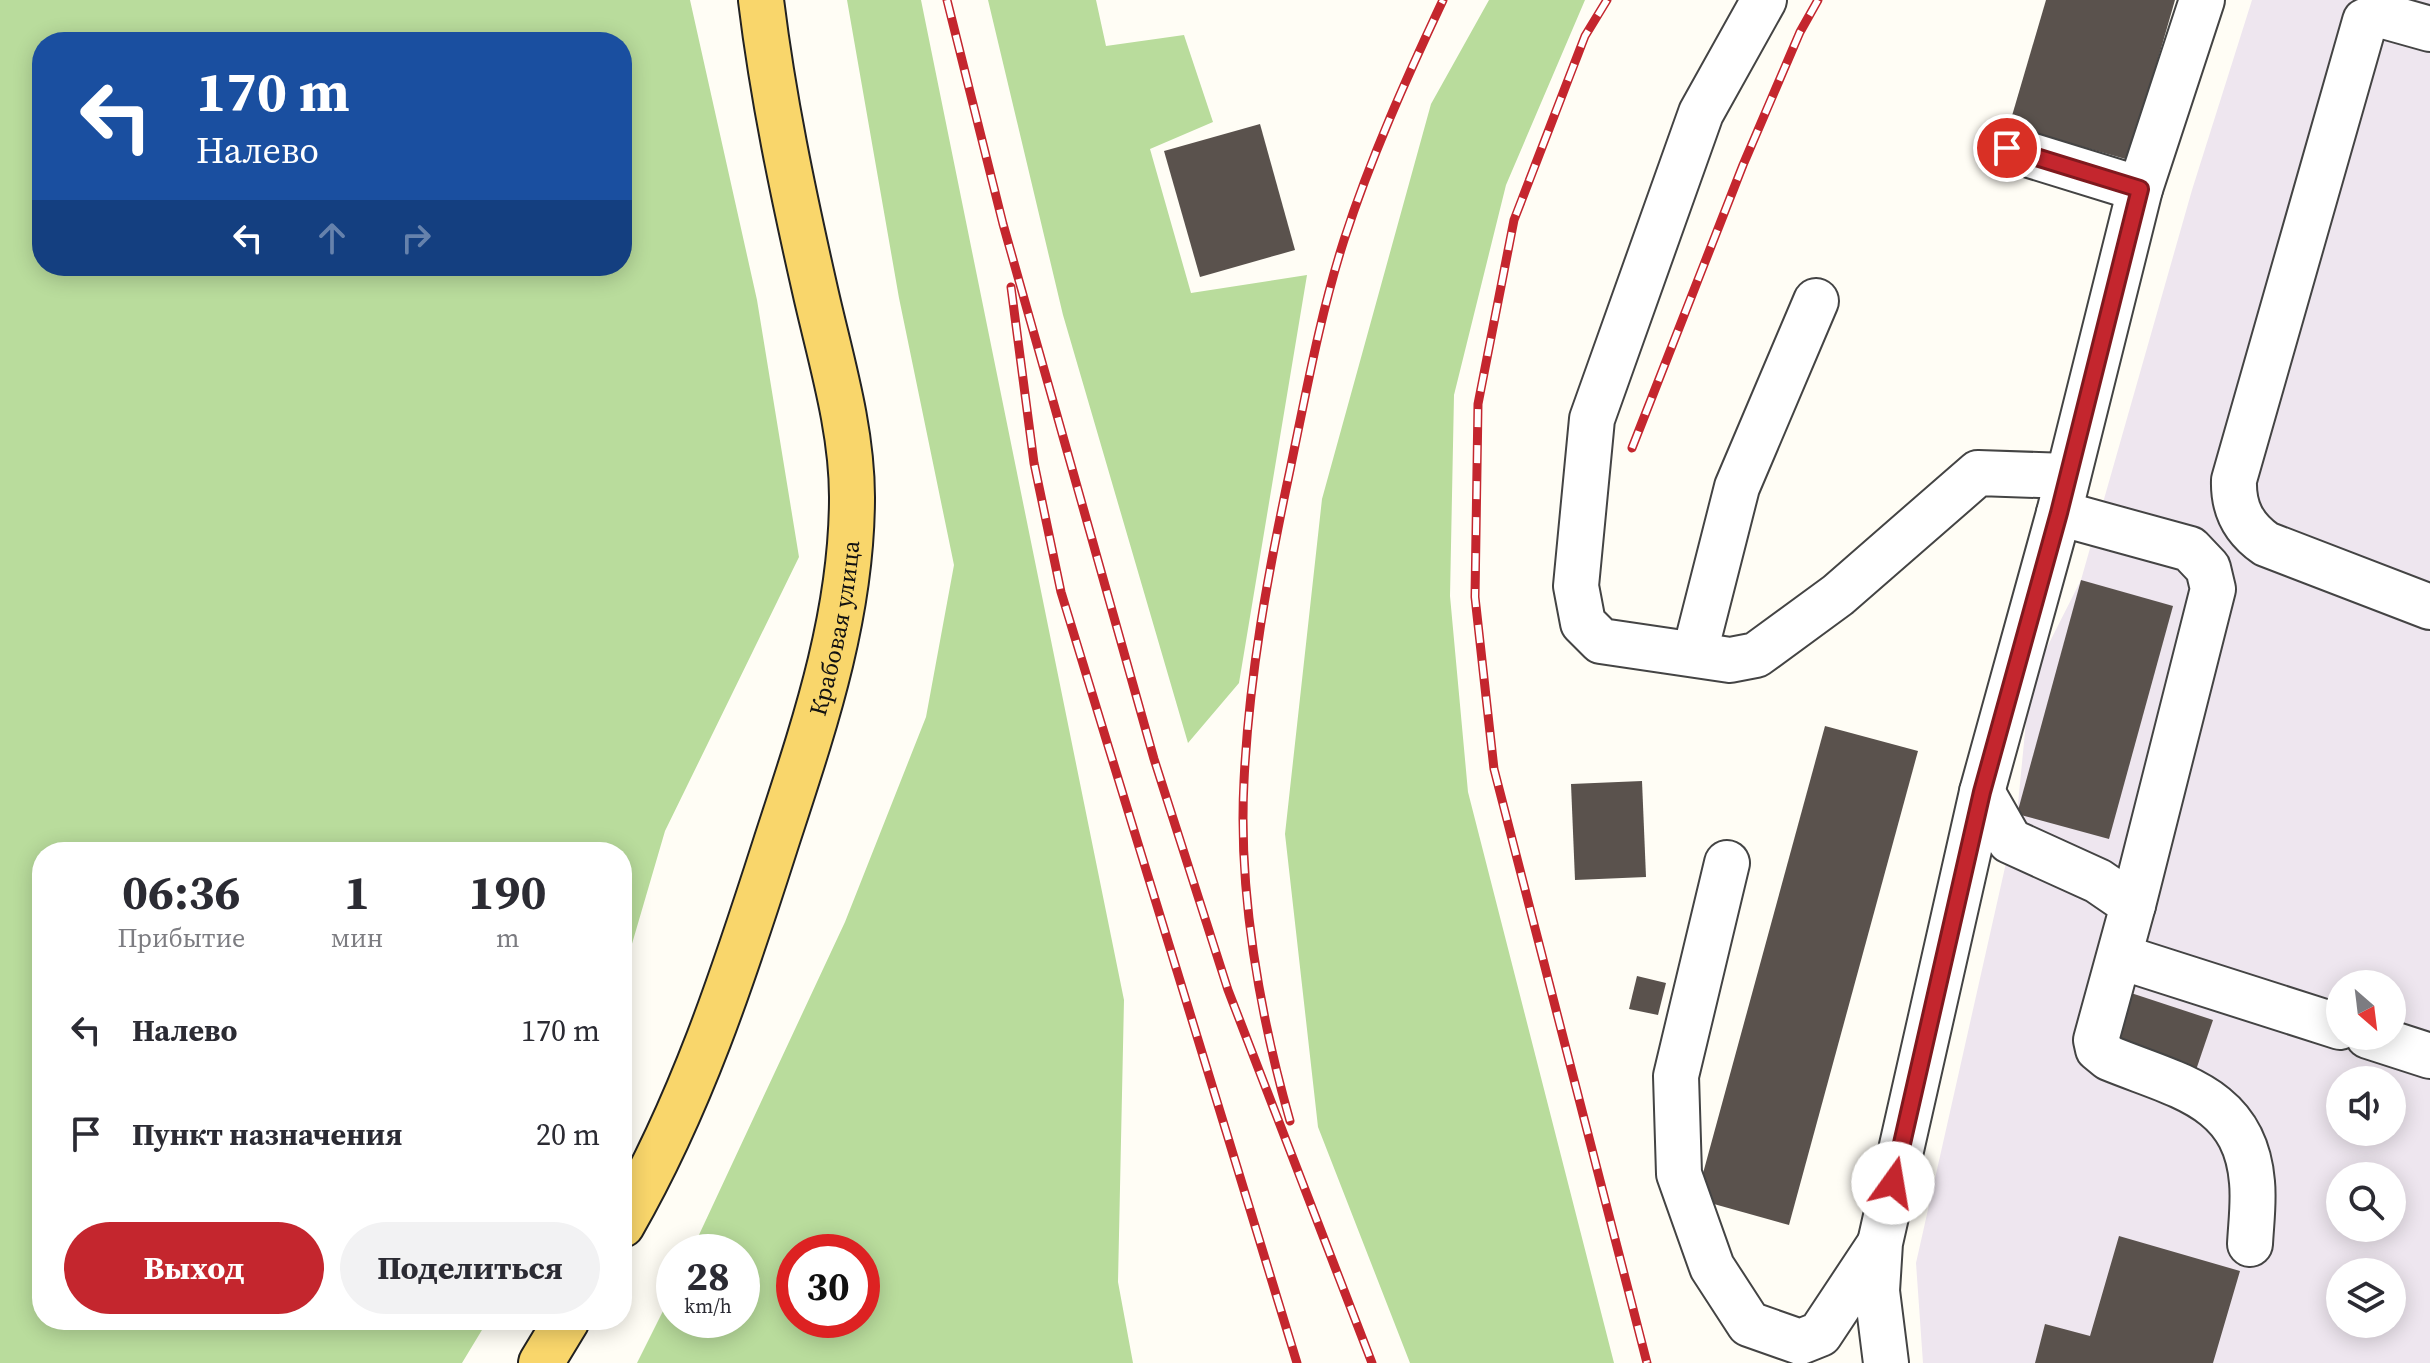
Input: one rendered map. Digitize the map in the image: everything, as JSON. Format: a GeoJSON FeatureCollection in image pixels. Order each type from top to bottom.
{"type":"FeatureCollection","features":[{"type":"Feature","properties":{"kind":"main road","name":"Крабовая улица"},"geometry":{"type":"LineString","coordinates":[[632,1208],[661,1157],[723,1008],[826,688],[845,591],[852,496],[845,426],[787,166],[761,0]]}},
{"type":"Feature","properties":{"kind":"main road"},"geometry":{"type":"LineString","coordinates":[[541,1363],[561,1330]]}},
{"type":"Feature","properties":{"kind":"street"},"geometry":{"type":"LineString","coordinates":[[1764,0],[1701,113],[1592,419],[1576,586],[1583,623],[1601,641],[1695,652],[1730,660],[1756,655],[1838,595],[1978,473],[2063,494],[2190,549],[2208,568],[2213,589],[2121,957],[2096,1040],[2098,1049],[2109,1058],[2220,1107],[2246,1146],[2253,1183],[2250,1244]]}},
{"type":"Feature","properties":{"kind":"street"},"geometry":{"type":"LineString","coordinates":[[1886,1363],[1877,1291],[1880,1243],[1982,792],[2063,494],[2140,189],[2202,0]]}},
{"type":"Feature","properties":{"kind":"street"},"geometry":{"type":"LineString","coordinates":[[2427,596],[2266,544],[2253,535],[2240,517],[2233,498],[2234,480],[2365,21],[2380,15],[2430,29]]}},
{"type":"Feature","properties":{"kind":"street"},"geometry":{"type":"LineString","coordinates":[[2007,148],[2140,189]]}},
{"type":"Feature","properties":{"kind":"street"},"geometry":{"type":"LineString","coordinates":[[1695,652],[1737,487],[1816,301]]}},
{"type":"Feature","properties":{"kind":"street"},"geometry":{"type":"LineString","coordinates":[[1982,792],[2010,841],[2098,881],[2133,905]]}},
{"type":"Feature","properties":{"kind":"street"},"geometry":{"type":"LineString","coordinates":[[1727,863],[1676,1076],[1679,1174],[1712,1267],[1749,1324],[1800,1342],[1820,1334],[1880,1243]]}},
{"type":"Feature","properties":{"kind":"street"},"geometry":{"type":"LineString","coordinates":[[2121,957],[2326,1023]]}},
{"type":"Feature","properties":{"kind":"street"},"geometry":{"type":"LineString","coordinates":[[2406,1048],[2430,1056]]}},
{"type":"Feature","properties":{"kind":"shaded area"},"geometry":{"type":"Polygon","coordinates":[[[2252,0],[2430,0],[2430,1363],[1923,1363],[1916,1263],[2017,814],[2030,681],[2081,580],[2192,190],[2252,0]]]}},
{"type":"Feature","properties":{"kind":"green space"},"geometry":{"type":"Polygon","coordinates":[[[0,0],[690,0],[757,300],[799,557],[665,831],[632,944],[632,842],[32,842],[32,1330],[482,1330],[462,1363],[0,1363],[0,0]]]}},
{"type":"Feature","properties":{"kind":"green space"},"geometry":{"type":"Polygon","coordinates":[[[847,0],[921,0],[1124,1000],[1118,1282],[1133,1363],[637,1363],[656,1325],[656,1338],[760,1338],[760,1234],[699,1234],[845,922],[926,717],[954,565],[899,298],[847,0]]]}},
{"type":"Feature","properties":{"kind":"green space"},"geometry":{"type":"Polygon","coordinates":[[[988,0],[1096,0],[1106,46],[1184,35],[1213,122],[1150,149],[1191,293],[1307,275],[1239,683],[1188,743],[1063,315],[988,0]]]}},
{"type":"Feature","properties":{"kind":"green space"},"geometry":{"type":"Polygon","coordinates":[[[1489,0],[1585,0],[1506,185],[1454,395],[1450,596],[1468,792],[1614,1363],[1410,1363],[1318,1127],[1285,834],[1322,499],[1431,104],[1489,0]]]}},
{"type":"Feature","properties":{"kind":"building"},"geometry":{"type":"Polygon","coordinates":[[[2046,0],[2175,0],[2129,160],[2009,126],[2046,0]]]}},
{"type":"Feature","properties":{"kind":"building"},"geometry":{"type":"Polygon","coordinates":[[[1260,124],[1295,250],[1200,277],[1164,151],[1260,124]]]}},
{"type":"Feature","properties":{"kind":"building"},"geometry":{"type":"Polygon","coordinates":[[[2081,580],[2173,606],[2109,839],[2017,814],[2081,580]]]}},
{"type":"Feature","properties":{"kind":"building"},"geometry":{"type":"Polygon","coordinates":[[[1825,726],[1918,751],[1789,1225],[1696,1199],[1825,726]]]}},
{"type":"Feature","properties":{"kind":"building"},"geometry":{"type":"Polygon","coordinates":[[[1642,781],[1646,877],[1575,880],[1571,784],[1642,781]]]}},
{"type":"Feature","properties":{"kind":"building"},"geometry":{"type":"Polygon","coordinates":[[[1637,976],[1666,983],[1658,1015],[1629,1009],[1637,976]]]}},
{"type":"Feature","properties":{"kind":"building"},"geometry":{"type":"Polygon","coordinates":[[[2128,992],[2213,1020],[2196,1070],[2113,1043],[2128,992]]]}},
{"type":"Feature","properties":{"kind":"building"},"geometry":{"type":"Polygon","coordinates":[[[2119,1236],[2240,1271],[2213,1363],[2035,1363],[2045,1324],[2090,1336],[2119,1236]]]}},
{"type":"Feature","properties":{"kind":"railway"},"geometry":{"type":"LineString","coordinates":[[947,0],[1003,224],[1154,759],[1228,990],[1372,1363]]}},
{"type":"Feature","properties":{"kind":"railway"},"geometry":{"type":"LineString","coordinates":[[1290,1121],[1261,996],[1244,866],[1244,781],[1255,664],[1282,509],[1335,268],[1377,148],[1443,0]]}},
{"type":"Feature","properties":{"kind":"railway"},"geometry":{"type":"LineString","coordinates":[[1607,0],[1585,36],[1514,220],[1478,404],[1475,597],[1494,769],[1647,1363]]}},
{"type":"Feature","properties":{"kind":"railway"},"geometry":{"type":"LineString","coordinates":[[1632,448],[1743,165],[1800,32],[1818,0]]}},
{"type":"Feature","properties":{"kind":"railway"},"geometry":{"type":"LineString","coordinates":[[1011,287],[1034,463],[1061,592],[1297,1363]]}},
{"type":"Feature","properties":{"kind":"route"},"geometry":{"type":"LineString","coordinates":[[1893,1183],[1982,792],[2059,513],[2140,189],[2007,148]]}}]}
